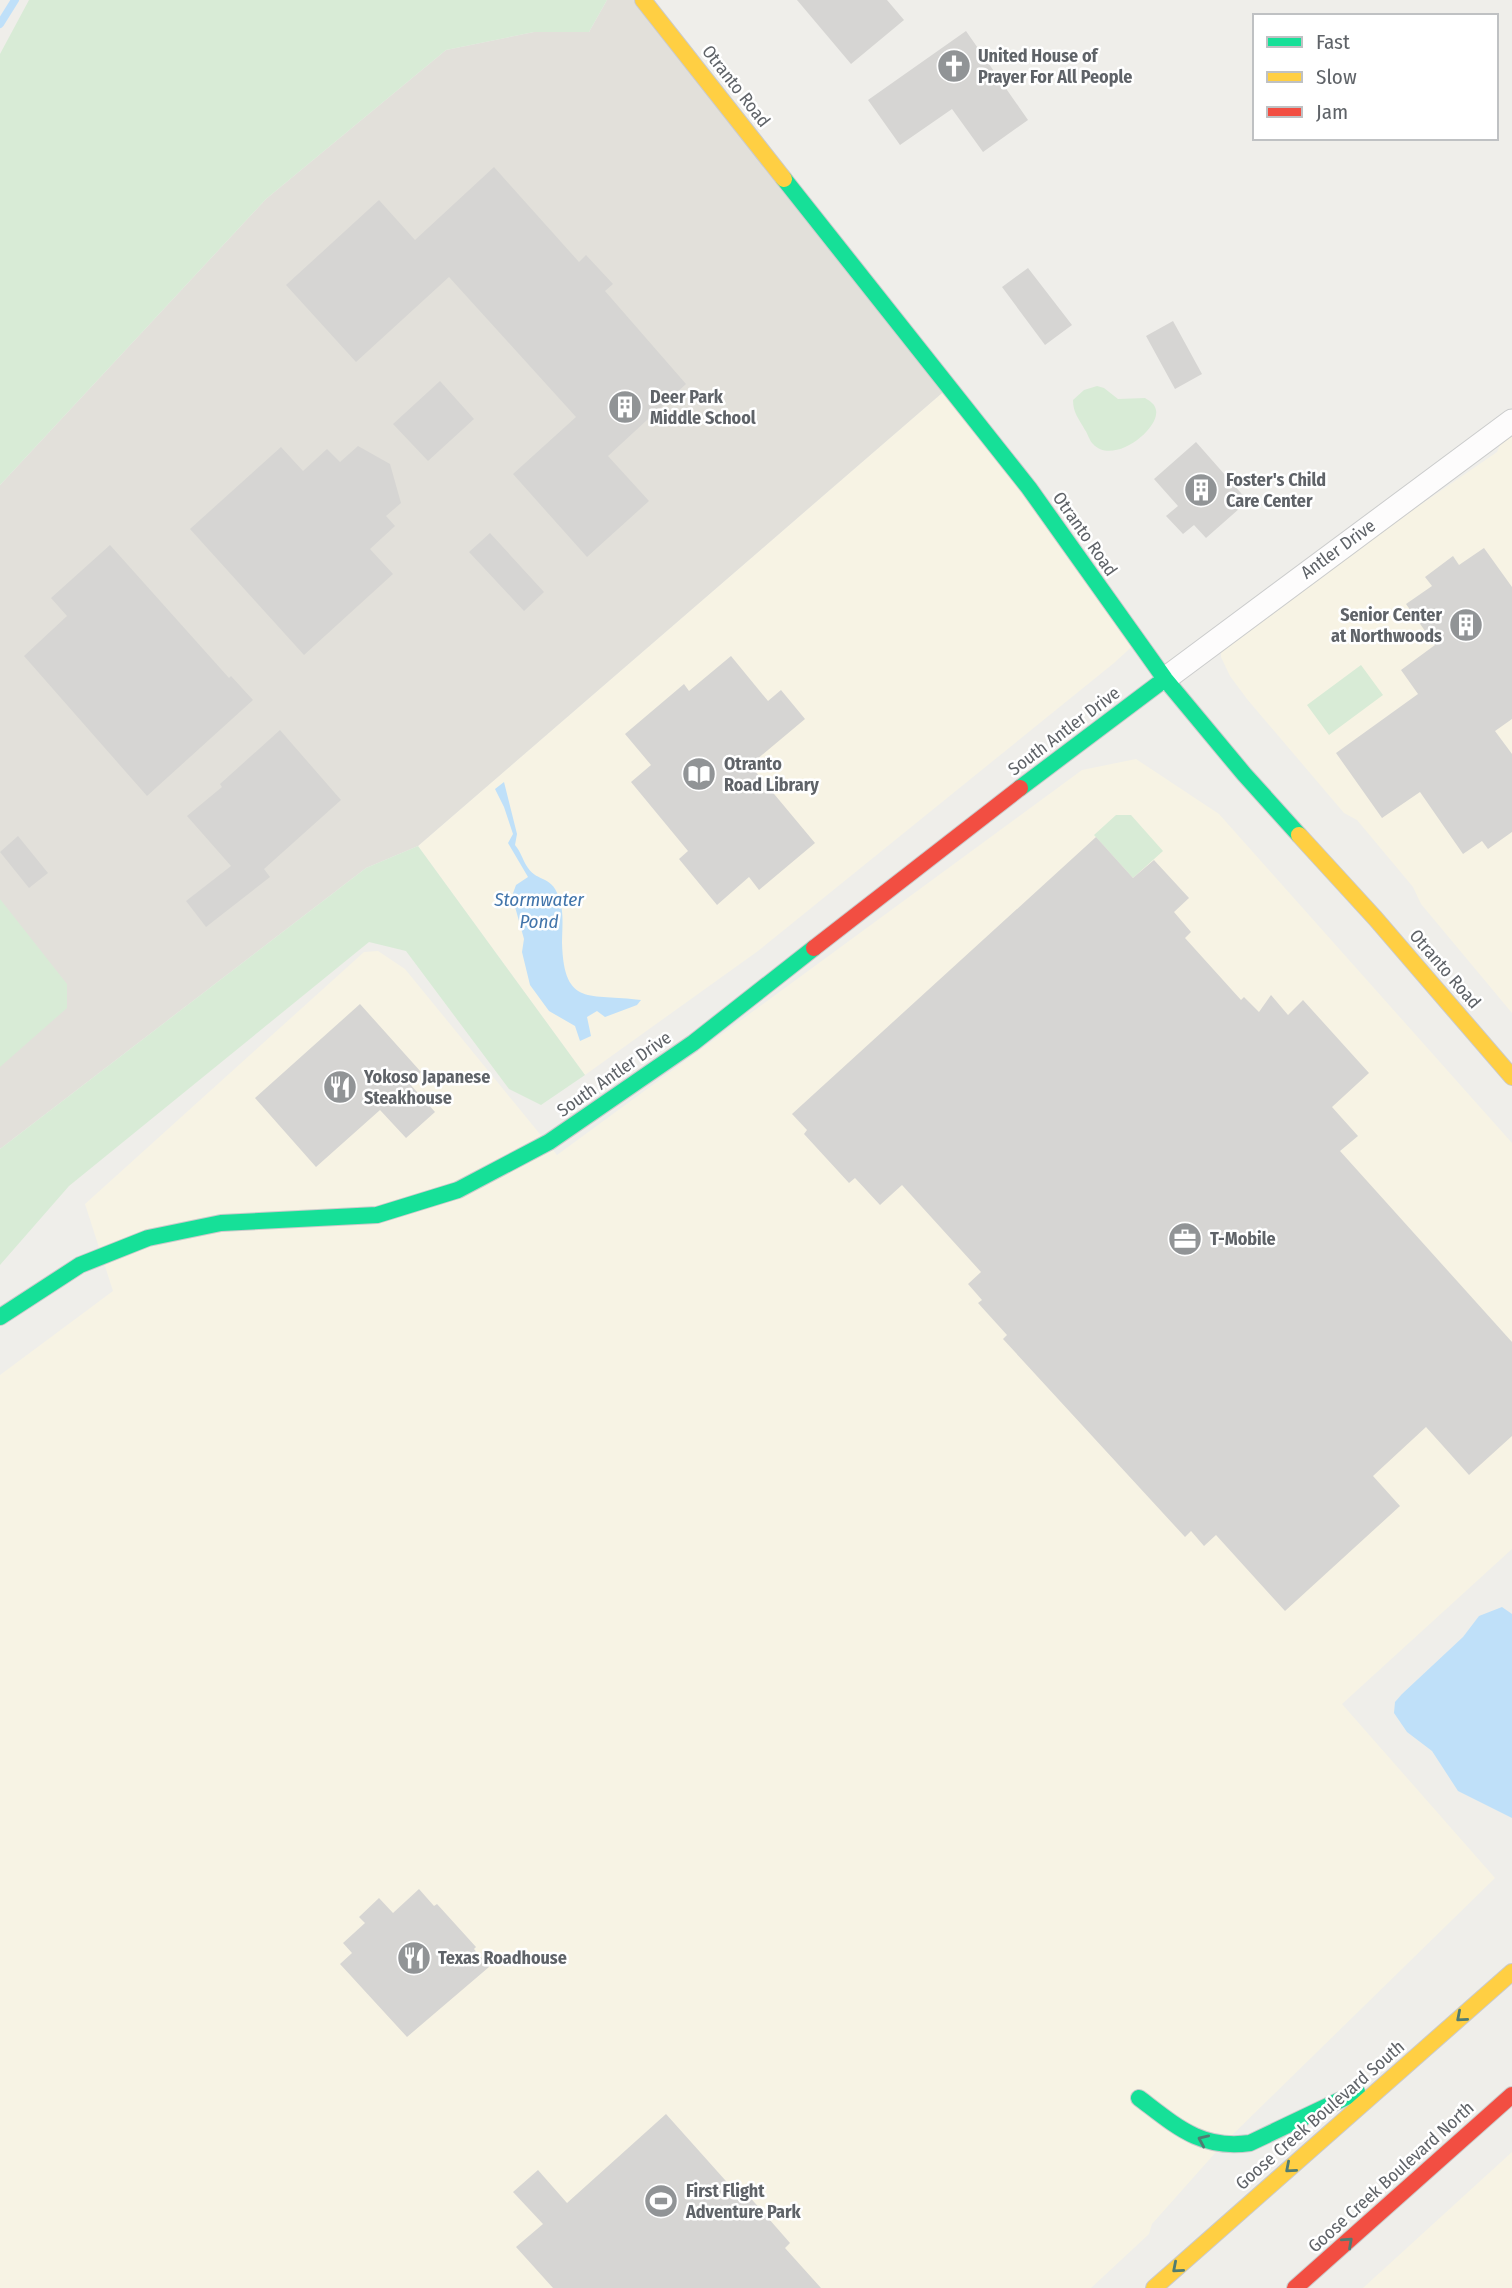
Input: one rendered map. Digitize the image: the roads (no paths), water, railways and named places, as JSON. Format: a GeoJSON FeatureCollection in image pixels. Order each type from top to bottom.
{"type":"FeatureCollection","features":[{"type":"Feature","properties":{"kind":"main road","name":"Otranto Road"},"geometry":{"type":"LineString","coordinates":[[643,0],[1029,488],[1165,679],[1244,774],[1376,918],[1512,1077]]}},
{"type":"Feature","properties":{"kind":"main road","name":"South Antler Drive"},"geometry":{"type":"LineString","coordinates":[[0,1317],[80,1265],[148,1238],[221,1223],[377,1215],[458,1190],[548,1142],[692,1043],[934,853],[1165,679]]}},
{"type":"Feature","properties":{"kind":"main road","name":"Goose Creek Boulevard South"},"geometry":{"type":"LineString","coordinates":[[1154,2288],[1512,1972]]}},
{"type":"Feature","properties":{"kind":"main road"},"geometry":{"type":"LineString","coordinates":[[1139,2098],[1198,2139],[1214,2145],[1232,2147],[1250,2143],[1400,2071]]}},
{"type":"Feature","properties":{"kind":"main road","name":"Goose Creek Boulevard North"},"geometry":{"type":"LineString","coordinates":[[1295,2288],[1512,2095]]}},
{"type":"Feature","properties":{"kind":"street","name":"Antler Drive"},"geometry":{"type":"LineString","coordinates":[[1165,679],[1512,421]]}},
{"type":"Feature","properties":{"kind":"water","name":"Stormwater Pond"},"geometry":{"type":"Polygon","coordinates":[[[504,782],[517,834],[515,845],[532,873],[549,883],[557,892],[562,917],[564,964],[574,988],[594,996],[641,1000],[637,1005],[605,1017],[597,1011],[587,1017],[591,1036],[580,1041],[575,1026],[549,1011],[530,985],[522,952],[524,939],[512,896],[516,885],[528,877],[508,843],[513,834],[495,789],[504,782]]]}},
{"type":"Feature","properties":{"kind":"water"},"geometry":{"type":"Polygon","coordinates":[[[1502,1607],[1512,1614],[1512,1818],[1458,1791],[1432,1751],[1407,1732],[1394,1713],[1395,1702],[1402,1694],[1463,1637],[1479,1616],[1502,1607]]]}},
{"type":"Feature","properties":{"kind":"waterway"},"geometry":{"type":"LineString","coordinates":[[0,24],[15,0]]}},
{"type":"Feature","properties":{"kind":"place","name":"United House of Prayer For All People"},"geometry":{"type":"Point","coordinates":[954,66]}},
{"type":"Feature","properties":{"kind":"place","name":"Deer Park Middle School"},"geometry":{"type":"Point","coordinates":[625,407]}},
{"type":"Feature","properties":{"kind":"place","name":"Foster's Child Care Center"},"geometry":{"type":"Point","coordinates":[1201,490]}},
{"type":"Feature","properties":{"kind":"place","name":"Senior Center at Northwoods"},"geometry":{"type":"Point","coordinates":[1466,625]}},
{"type":"Feature","properties":{"kind":"place","name":"Otranto Road Library"},"geometry":{"type":"Point","coordinates":[699,774]}},
{"type":"Feature","properties":{"kind":"place","name":"Yokoso Japanese Steakhouse"},"geometry":{"type":"Point","coordinates":[340,1087]}},
{"type":"Feature","properties":{"kind":"place","name":"T-Mobile"},"geometry":{"type":"Point","coordinates":[1185,1239]}},
{"type":"Feature","properties":{"kind":"place","name":"Texas Roadhouse"},"geometry":{"type":"Point","coordinates":[414,1958]}},
{"type":"Feature","properties":{"kind":"place","name":"First Flight Adventure Park"},"geometry":{"type":"Point","coordinates":[661,2201]}}]}
